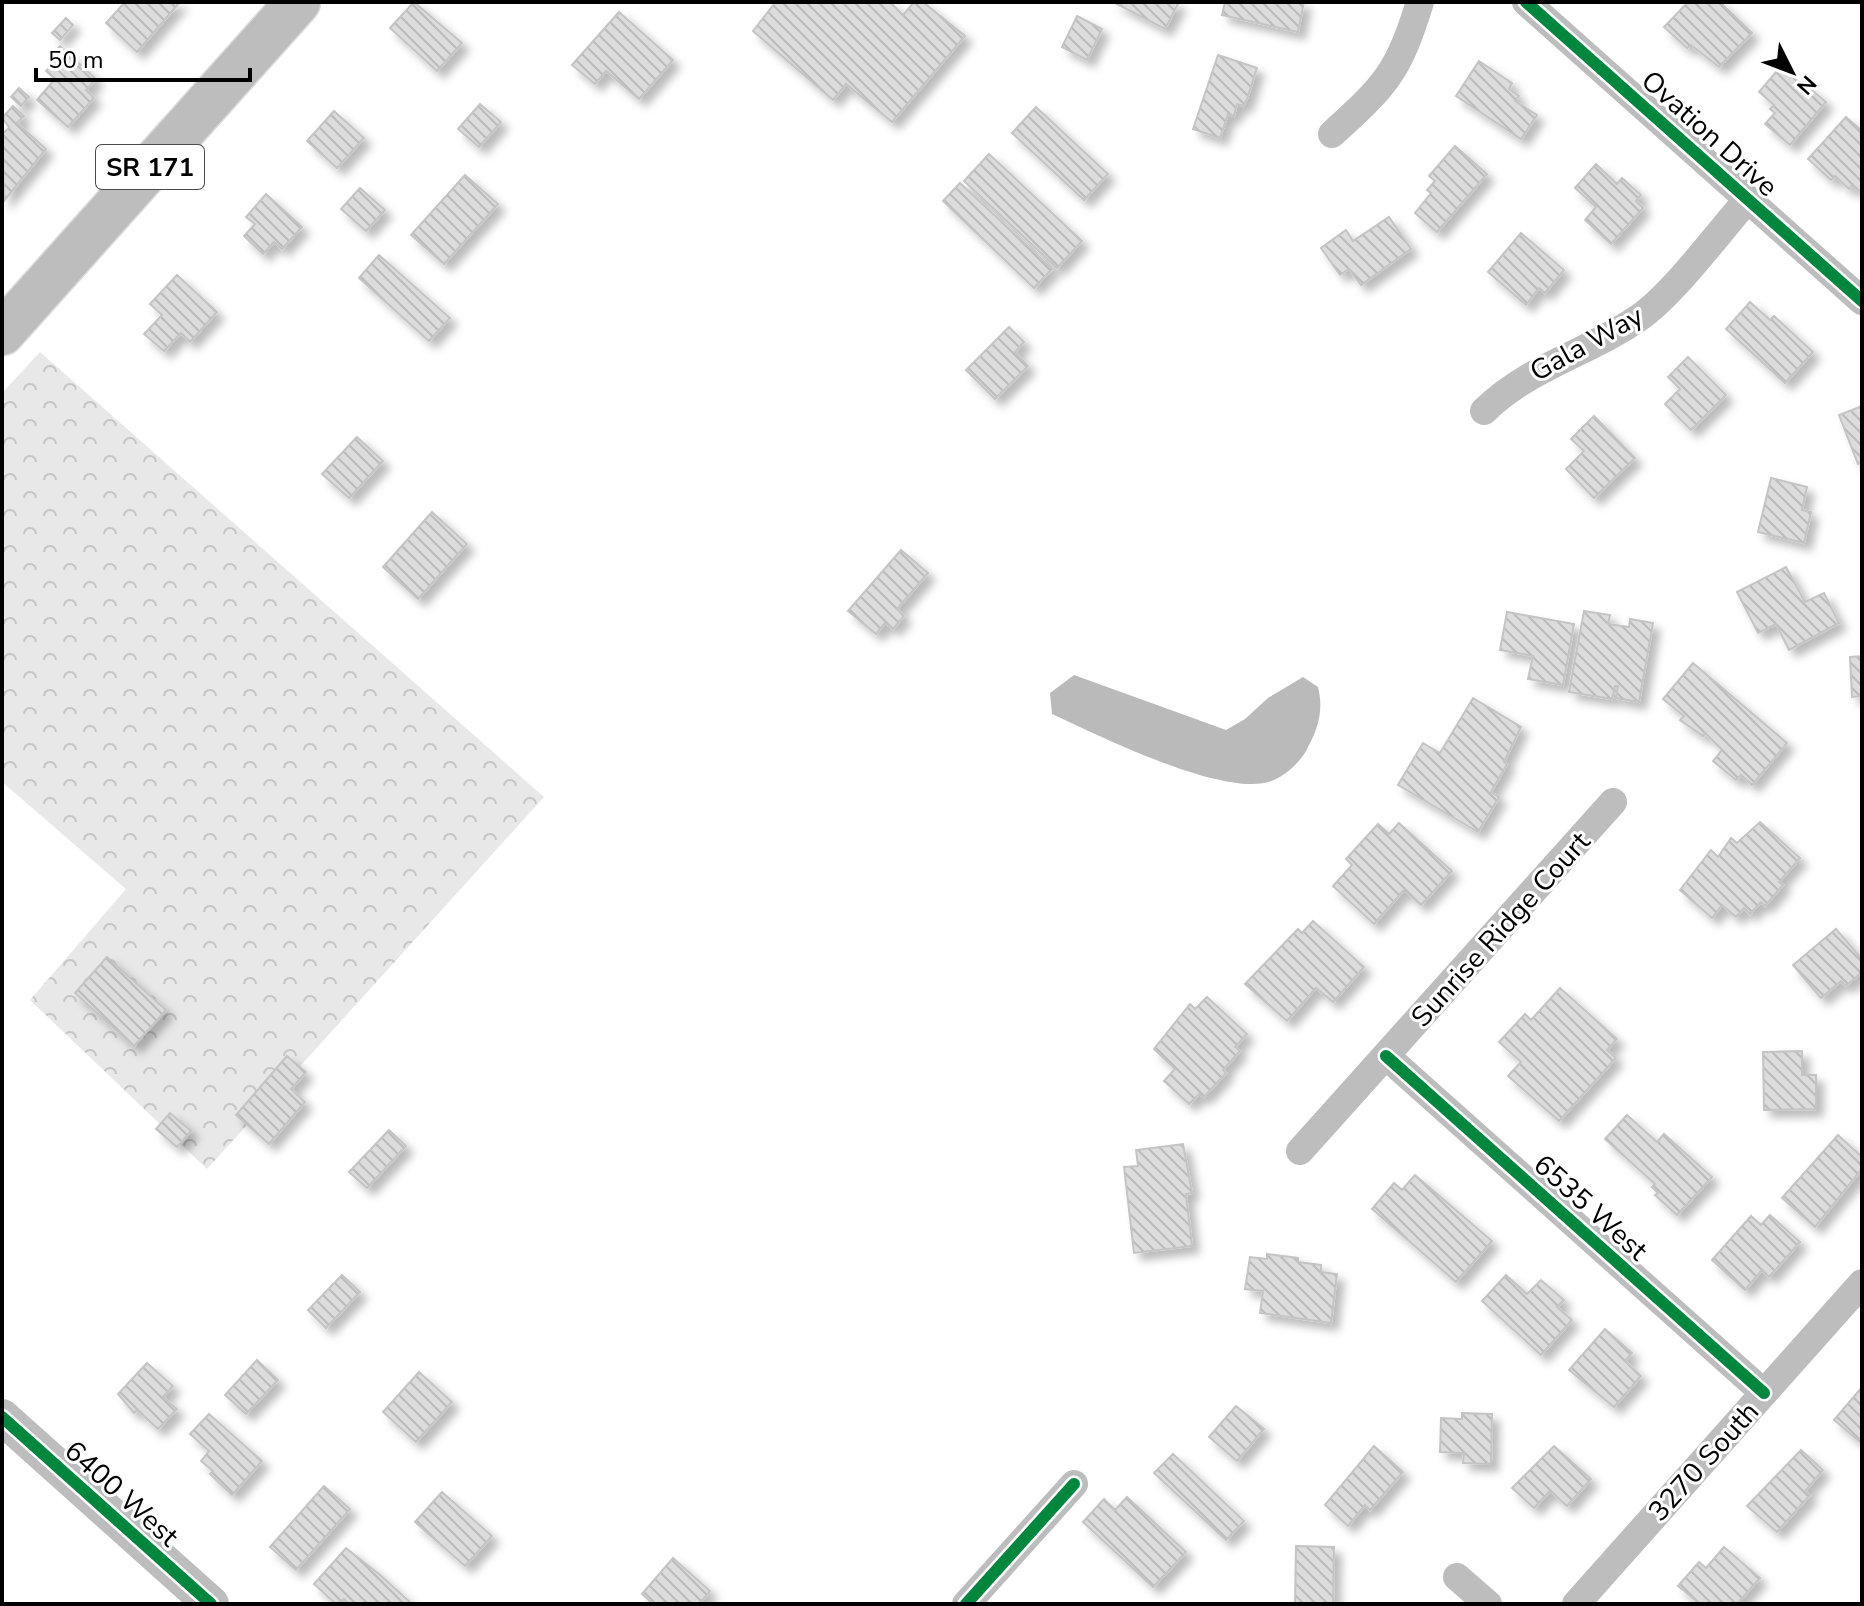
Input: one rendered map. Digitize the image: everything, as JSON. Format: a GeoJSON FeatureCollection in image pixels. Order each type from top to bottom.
{"type":"FeatureCollection","features":[{"type":"Feature","properties":{"kind":"main road","name":"SR 171"},"geometry":{"type":"LineString","coordinates":[[2,333],[298,2]]}},
{"type":"Feature","properties":{"kind":"street"},"geometry":{"type":"LineString","coordinates":[[1332,134],[1381,90],[1406,47],[1420,2]]}},
{"type":"Feature","properties":{"kind":"street","name":"Ovation Drive"},"geometry":{"type":"LineString","coordinates":[[1526,2],[1862,301]]}},
{"type":"Feature","properties":{"kind":"street","name":"Gala Way"},"geometry":{"type":"LineString","coordinates":[[1484,411],[1518,380],[1609,337],[1645,314],[1748,199]]}},
{"type":"Feature","properties":{"kind":"street","name":"Sunrise Ridge Court"},"geometry":{"type":"LineString","coordinates":[[1300,1151],[1613,802]]}},
{"type":"Feature","properties":{"kind":"street","name":"6535 West"},"geometry":{"type":"LineString","coordinates":[[1386,1056],[1764,1393]]}},
{"type":"Feature","properties":{"kind":"street","name":"3270 South"},"geometry":{"type":"LineString","coordinates":[[1576,1604],[1862,1283]]}},
{"type":"Feature","properties":{"kind":"street","name":"6400 West"},"geometry":{"type":"LineString","coordinates":[[2,1417],[211,1604]]}},
{"type":"Feature","properties":{"kind":"street"},"geometry":{"type":"LineString","coordinates":[[966,1604],[1074,1484]]}},
{"type":"Feature","properties":{"kind":"street"},"geometry":{"type":"LineString","coordinates":[[1457,1577],[1488,1604]]}},
{"type":"Feature","properties":{"kind":"green space"},"geometry":{"type":"Polygon","coordinates":[[[40,352],[544,797],[207,1169],[30,1000],[126,889],[2,782],[2,393],[40,352]]]}},
{"type":"Feature","properties":{"kind":"shaded area"},"geometry":{"type":"Polygon","coordinates":[[[1074,675],[1226,730],[1245,719],[1268,698],[1303,677],[1318,687],[1319,720],[1303,755],[1283,775],[1253,784],[1227,782],[1163,763],[1052,714],[1050,693],[1074,675]]]}},
{"type":"Feature","properties":{"kind":"building"},"geometry":{"type":"Polygon","coordinates":[[[125,2],[180,2],[137,52],[106,23],[125,2]]]}},
{"type":"Feature","properties":{"kind":"building"},"geometry":{"type":"Polygon","coordinates":[[[414,2],[462,43],[437,71],[390,28],[414,2]]]}},
{"type":"Feature","properties":{"kind":"building"},"geometry":{"type":"Polygon","coordinates":[[[772,2],[890,2],[903,15],[914,2],[923,2],[965,36],[892,122],[846,84],[833,100],[753,31],[774,4],[772,2]]]}},
{"type":"Feature","properties":{"kind":"building"},"geometry":{"type":"Polygon","coordinates":[[[1113,2],[1179,2],[1165,29],[1113,2]]]}},
{"type":"Feature","properties":{"kind":"building"},"geometry":{"type":"Polygon","coordinates":[[[1225,2],[1304,2],[1298,32],[1222,15],[1225,2]]]}},
{"type":"Feature","properties":{"kind":"building"},"geometry":{"type":"Polygon","coordinates":[[[1688,2],[1720,2],[1752,33],[1719,67],[1691,45],[1687,48],[1664,27],[1688,2]]]}},
{"type":"Feature","properties":{"kind":"building"},"geometry":{"type":"Polygon","coordinates":[[[619,12],[673,60],[639,99],[606,71],[595,84],[572,65],[619,12]]]}},
{"type":"Feature","properties":{"kind":"building"},"geometry":{"type":"Polygon","coordinates":[[[1077,16],[1102,29],[1087,60],[1062,47],[1077,16]]]}},
{"type":"Feature","properties":{"kind":"building"},"geometry":{"type":"Polygon","coordinates":[[[66,18],[73,25],[60,40],[52,33],[66,18]]]}},
{"type":"Feature","properties":{"kind":"building"},"geometry":{"type":"Polygon","coordinates":[[[60,46],[96,79],[86,90],[94,98],[68,127],[37,100],[55,79],[46,71],[54,62],[50,58],[60,46]]]}},
{"type":"Feature","properties":{"kind":"building"},"geometry":{"type":"Polygon","coordinates":[[[1218,55],[1257,68],[1247,99],[1243,106],[1237,104],[1234,116],[1228,114],[1220,138],[1193,129],[1218,55]]]}},
{"type":"Feature","properties":{"kind":"building"},"geometry":{"type":"Polygon","coordinates":[[[1479,61],[1512,83],[1509,89],[1519,96],[1515,101],[1537,115],[1521,139],[1456,96],[1479,61]]]}},
{"type":"Feature","properties":{"kind":"building"},"geometry":{"type":"Polygon","coordinates":[[[1782,65],[1826,102],[1790,145],[1765,124],[1775,113],[1770,109],[1774,105],[1759,92],[1782,65]]]}},
{"type":"Feature","properties":{"kind":"building"},"geometry":{"type":"Polygon","coordinates":[[[19,88],[29,97],[21,106],[11,97],[19,88]]]}},
{"type":"Feature","properties":{"kind":"building"},"geometry":{"type":"Polygon","coordinates":[[[480,104],[501,122],[479,147],[458,129],[480,104]]]}},
{"type":"Feature","properties":{"kind":"building"},"geometry":{"type":"Polygon","coordinates":[[[13,106],[24,116],[17,123],[46,149],[4,201],[2,130],[5,132],[9,127],[2,118],[13,106]]]}},
{"type":"Feature","properties":{"kind":"building"},"geometry":{"type":"Polygon","coordinates":[[[1036,107],[1108,174],[1084,200],[1012,133],[1036,107]]]}},
{"type":"Feature","properties":{"kind":"building"},"geometry":{"type":"Polygon","coordinates":[[[334,111],[364,138],[337,168],[307,141],[334,111]]]}},
{"type":"Feature","properties":{"kind":"building"},"geometry":{"type":"Polygon","coordinates":[[[1846,117],[1862,131],[1862,194],[1852,185],[1849,189],[1835,176],[1831,180],[1808,159],[1846,117]]]}},
{"type":"Feature","properties":{"kind":"building"},"geometry":{"type":"Polygon","coordinates":[[[1455,146],[1487,174],[1437,232],[1415,213],[1431,193],[1427,190],[1435,181],[1429,176],[1455,146]]]}},
{"type":"Feature","properties":{"kind":"building"},"geometry":{"type":"Polygon","coordinates":[[[989,154],[1082,241],[1057,268],[964,181],[989,154]]]}},
{"type":"Feature","properties":{"kind":"building"},"geometry":{"type":"Polygon","coordinates":[[[1596,164],[1617,184],[1622,178],[1641,195],[1636,201],[1643,208],[1611,244],[1585,220],[1596,207],[1575,188],[1596,164]]]}},
{"type":"Feature","properties":{"kind":"building"},"geometry":{"type":"Polygon","coordinates":[[[465,175],[498,204],[444,264],[411,235],[465,175]]]}},
{"type":"Feature","properties":{"kind":"building"},"geometry":{"type":"Polygon","coordinates":[[[960,183],[1052,269],[1034,288],[943,201],[960,183]]]}},
{"type":"Feature","properties":{"kind":"building"},"geometry":{"type":"Polygon","coordinates":[[[360,188],[385,210],[366,231],[341,209],[360,188]]]}},
{"type":"Feature","properties":{"kind":"building"},"geometry":{"type":"Polygon","coordinates":[[[266,194],[302,227],[282,249],[274,242],[263,254],[244,236],[255,224],[246,217],[266,194]]]}},
{"type":"Feature","properties":{"kind":"building"},"geometry":{"type":"Polygon","coordinates":[[[1389,217],[1411,249],[1361,285],[1349,269],[1340,275],[1321,248],[1346,230],[1353,241],[1389,217]]]}},
{"type":"Feature","properties":{"kind":"building"},"geometry":{"type":"Polygon","coordinates":[[[1521,233],[1564,270],[1545,293],[1539,288],[1526,305],[1488,272],[1521,233]]]}},
{"type":"Feature","properties":{"kind":"building"},"geometry":{"type":"Polygon","coordinates":[[[379,255],[450,318],[429,341],[359,278],[379,255]]]}},
{"type":"Feature","properties":{"kind":"building"},"geometry":{"type":"Polygon","coordinates":[[[177,275],[217,312],[190,342],[181,333],[164,351],[144,334],[162,315],[150,304],[177,275]]]}},
{"type":"Feature","properties":{"kind":"building"},"geometry":{"type":"Polygon","coordinates":[[[1750,302],[1770,320],[1774,316],[1813,352],[1785,383],[1726,329],[1750,302]]]}},
{"type":"Feature","properties":{"kind":"building"},"geometry":{"type":"Polygon","coordinates":[[[1009,327],[1024,342],[1015,352],[1028,366],[995,399],[966,370],[1009,327]]]}},
{"type":"Feature","properties":{"kind":"building"},"geometry":{"type":"Polygon","coordinates":[[[1688,357],[1726,395],[1691,430],[1665,404],[1680,389],[1668,377],[1688,357]]]}},
{"type":"Feature","properties":{"kind":"building"},"geometry":{"type":"Polygon","coordinates":[[[1862,406],[1862,462],[1858,464],[1839,415],[1862,406]]]}},
{"type":"Feature","properties":{"kind":"building"},"geometry":{"type":"Polygon","coordinates":[[[1594,416],[1635,458],[1594,498],[1566,469],[1584,451],[1571,439],[1594,416]]]}},
{"type":"Feature","properties":{"kind":"building"},"geometry":{"type":"Polygon","coordinates":[[[357,437],[383,461],[349,498],[322,474],[357,437]]]}},
{"type":"Feature","properties":{"kind":"building"},"geometry":{"type":"Polygon","coordinates":[[[1771,478],[1807,487],[1802,510],[1811,512],[1804,543],[1758,532],[1771,478]]]}},
{"type":"Feature","properties":{"kind":"building"},"geometry":{"type":"Polygon","coordinates":[[[432,512],[467,544],[418,599],[383,567],[432,512]]]}},
{"type":"Feature","properties":{"kind":"building"},"geometry":{"type":"Polygon","coordinates":[[[901,550],[928,573],[897,609],[904,616],[893,629],[885,623],[876,634],[848,611],[901,550]]]}},
{"type":"Feature","properties":{"kind":"building"},"geometry":{"type":"Polygon","coordinates":[[[1786,567],[1805,602],[1824,593],[1839,623],[1789,650],[1776,624],[1758,633],[1737,592],[1786,567]]]}},
{"type":"Feature","properties":{"kind":"building"},"geometry":{"type":"Polygon","coordinates":[[[1584,611],[1610,615],[1608,624],[1629,627],[1630,619],[1653,623],[1639,702],[1616,698],[1618,686],[1615,686],[1612,699],[1569,692],[1584,611]]]}},
{"type":"Feature","properties":{"kind":"building"},"geometry":{"type":"Polygon","coordinates":[[[1507,612],[1574,624],[1563,685],[1528,679],[1533,656],[1500,650],[1507,612]]]}},
{"type":"Feature","properties":{"kind":"building"},"geometry":{"type":"Polygon","coordinates":[[[1862,656],[1862,696],[1852,697],[1850,657],[1862,656]]]}},
{"type":"Feature","properties":{"kind":"building"},"geometry":{"type":"Polygon","coordinates":[[[1693,663],[1787,743],[1752,785],[1741,775],[1736,780],[1713,761],[1722,750],[1705,733],[1703,736],[1680,720],[1684,716],[1663,699],[1693,663]]]}},
{"type":"Feature","properties":{"kind":"building"},"geometry":{"type":"Polygon","coordinates":[[[1473,698],[1521,727],[1504,762],[1507,764],[1491,792],[1499,797],[1478,832],[1398,785],[1423,743],[1440,753],[1473,698]]]}},
{"type":"Feature","properties":{"kind":"building"},"geometry":{"type":"Polygon","coordinates":[[[1760,822],[1800,858],[1779,882],[1783,885],[1765,906],[1761,902],[1750,914],[1744,908],[1736,917],[1722,905],[1712,918],[1680,890],[1711,850],[1718,857],[1731,838],[1737,843],[1760,822]]]}},
{"type":"Feature","properties":{"kind":"building"},"geometry":{"type":"Polygon","coordinates":[[[1399,823],[1452,871],[1421,905],[1404,890],[1374,924],[1333,886],[1352,865],[1346,859],[1378,824],[1389,834],[1399,823]]]}},
{"type":"Feature","properties":{"kind":"building"},"geometry":{"type":"Polygon","coordinates":[[[1313,921],[1364,967],[1333,1002],[1316,988],[1287,1021],[1245,984],[1298,929],[1302,933],[1313,921]]]}},
{"type":"Feature","properties":{"kind":"building"},"geometry":{"type":"Polygon","coordinates":[[[1836,929],[1862,959],[1862,972],[1846,986],[1841,981],[1821,998],[1793,965],[1836,929]]]}},
{"type":"Feature","properties":{"kind":"building"},"geometry":{"type":"Polygon","coordinates":[[[107,957],[166,1010],[134,1046],[75,993],[107,957]]]}},
{"type":"Feature","properties":{"kind":"building"},"geometry":{"type":"Polygon","coordinates":[[[1560,988],[1617,1039],[1607,1050],[1616,1058],[1559,1121],[1508,1076],[1521,1062],[1499,1042],[1525,1014],[1531,1020],[1560,988]]]}},
{"type":"Feature","properties":{"kind":"building"},"geometry":{"type":"Polygon","coordinates":[[[1207,997],[1247,1034],[1235,1047],[1240,1051],[1223,1070],[1226,1073],[1204,1097],[1199,1094],[1189,1104],[1164,1081],[1175,1069],[1154,1049],[1190,1004],[1195,1009],[1207,997]]]}},
{"type":"Feature","properties":{"kind":"building"},"geometry":{"type":"Polygon","coordinates":[[[1802,1051],[1802,1075],[1816,1075],[1816,1109],[1764,1110],[1763,1052],[1802,1051]]]}},
{"type":"Feature","properties":{"kind":"building"},"geometry":{"type":"Polygon","coordinates":[[[287,1056],[306,1072],[291,1089],[305,1102],[269,1144],[236,1115],[287,1056]]]}},
{"type":"Feature","properties":{"kind":"building"},"geometry":{"type":"Polygon","coordinates":[[[170,1113],[191,1131],[177,1147],[156,1129],[170,1113]]]}},
{"type":"Feature","properties":{"kind":"building"},"geometry":{"type":"Polygon","coordinates":[[[1627,1115],[1657,1142],[1664,1134],[1712,1177],[1677,1215],[1655,1195],[1658,1193],[1652,1187],[1655,1184],[1605,1139],[1627,1115]]]}},
{"type":"Feature","properties":{"kind":"building"},"geometry":{"type":"Polygon","coordinates":[[[389,1130],[406,1146],[367,1188],[349,1172],[389,1130]]]}},
{"type":"Feature","properties":{"kind":"building"},"geometry":{"type":"Polygon","coordinates":[[[1838,1135],[1862,1157],[1862,1169],[1815,1227],[1782,1198],[1838,1135]]]}},
{"type":"Feature","properties":{"kind":"building"},"geometry":{"type":"Polygon","coordinates":[[[1183,1144],[1192,1193],[1186,1194],[1192,1246],[1134,1253],[1124,1167],[1138,1166],[1136,1150],[1183,1144]]]}},
{"type":"Feature","properties":{"kind":"building"},"geometry":{"type":"Polygon","coordinates":[[[1415,1175],[1492,1241],[1456,1282],[1372,1209],[1394,1183],[1402,1190],[1415,1175]]]}},
{"type":"Feature","properties":{"kind":"building"},"geometry":{"type":"Polygon","coordinates":[[[1770,1215],[1800,1242],[1769,1277],[1762,1270],[1745,1290],[1712,1260],[1751,1216],[1761,1225],[1770,1215]]]}},
{"type":"Feature","properties":{"kind":"building"},"geometry":{"type":"Polygon","coordinates":[[[1267,1254],[1298,1258],[1298,1262],[1321,1265],[1321,1272],[1337,1274],[1331,1323],[1260,1313],[1263,1291],[1245,1289],[1250,1257],[1267,1259],[1267,1254]]]}},
{"type":"Feature","properties":{"kind":"building"},"geometry":{"type":"Polygon","coordinates":[[[342,1275],[360,1292],[326,1328],[308,1310],[342,1275]]]}},
{"type":"Feature","properties":{"kind":"building"},"geometry":{"type":"Polygon","coordinates":[[[1506,1275],[1527,1294],[1541,1280],[1564,1300],[1557,1307],[1572,1320],[1541,1355],[1482,1301],[1506,1275]]]}},
{"type":"Feature","properties":{"kind":"building"},"geometry":{"type":"Polygon","coordinates":[[[1605,1329],[1632,1353],[1625,1361],[1641,1376],[1614,1407],[1569,1370],[1605,1329]]]}},
{"type":"Feature","properties":{"kind":"building"},"geometry":{"type":"Polygon","coordinates":[[[257,1360],[278,1380],[246,1414],[225,1395],[257,1360]]]}},
{"type":"Feature","properties":{"kind":"building"},"geometry":{"type":"Polygon","coordinates":[[[147,1363],[173,1386],[163,1397],[177,1409],[158,1429],[137,1410],[134,1413],[118,1394],[147,1363]]]}},
{"type":"Feature","properties":{"kind":"building"},"geometry":{"type":"Polygon","coordinates":[[[419,1372],[452,1402],[416,1442],[383,1412],[419,1372]]]}},
{"type":"Feature","properties":{"kind":"building"},"geometry":{"type":"Polygon","coordinates":[[[1862,1387],[1862,1441],[1861,1443],[1834,1420],[1862,1387]]]}},
{"type":"Feature","properties":{"kind":"building"},"geometry":{"type":"Polygon","coordinates":[[[1236,1406],[1264,1429],[1237,1461],[1209,1437],[1236,1406]]]}},
{"type":"Feature","properties":{"kind":"building"},"geometry":{"type":"Polygon","coordinates":[[[1462,1413],[1492,1414],[1491,1464],[1463,1463],[1464,1453],[1440,1452],[1441,1418],[1462,1419],[1462,1413]]]}},
{"type":"Feature","properties":{"kind":"building"},"geometry":{"type":"Polygon","coordinates":[[[209,1414],[262,1461],[232,1495],[201,1461],[209,1451],[190,1434],[209,1414]]]}},
{"type":"Feature","properties":{"kind":"building"},"geometry":{"type":"Polygon","coordinates":[[[1374,1446],[1403,1472],[1370,1510],[1365,1505],[1348,1526],[1325,1505],[1374,1446]]]}},
{"type":"Feature","properties":{"kind":"building"},"geometry":{"type":"Polygon","coordinates":[[[1554,1446],[1591,1479],[1567,1506],[1550,1491],[1534,1508],[1512,1488],[1554,1446]]]}},
{"type":"Feature","properties":{"kind":"building"},"geometry":{"type":"Polygon","coordinates":[[[1801,1450],[1823,1470],[1805,1491],[1810,1495],[1777,1532],[1747,1506],[1801,1450]]]}},
{"type":"Feature","properties":{"kind":"building"},"geometry":{"type":"Polygon","coordinates":[[[1173,1454],[1244,1521],[1226,1540],[1154,1473],[1173,1454]]]}},
{"type":"Feature","properties":{"kind":"building"},"geometry":{"type":"Polygon","coordinates":[[[324,1486],[350,1509],[296,1570],[270,1547],[324,1486]]]}},
{"type":"Feature","properties":{"kind":"building"},"geometry":{"type":"Polygon","coordinates":[[[442,1492],[492,1536],[465,1566],[415,1522],[442,1492]]]}},
{"type":"Feature","properties":{"kind":"building"},"geometry":{"type":"Polygon","coordinates":[[[1127,1497],[1186,1552],[1153,1587],[1083,1522],[1104,1499],[1115,1510],[1127,1497]]]}},
{"type":"Feature","properties":{"kind":"building"},"geometry":{"type":"Polygon","coordinates":[[[1296,1546],[1334,1547],[1333,1604],[1295,1604],[1296,1546]]]}},
{"type":"Feature","properties":{"kind":"building"},"geometry":{"type":"Polygon","coordinates":[[[1724,1547],[1760,1578],[1737,1604],[1700,1604],[1678,1586],[1699,1562],[1706,1568],[1724,1547]]]}},
{"type":"Feature","properties":{"kind":"building"},"geometry":{"type":"Polygon","coordinates":[[[346,1548],[412,1604],[349,1604],[344,1599],[336,1604],[314,1584],[346,1548]]]}},
{"type":"Feature","properties":{"kind":"building"},"geometry":{"type":"Polygon","coordinates":[[[673,1558],[710,1591],[699,1604],[653,1604],[642,1594],[673,1558]]]}},
{"type":"Feature","properties":{"kind":"cycle path"},"geometry":{"type":"LineString","coordinates":[[1526,2],[1862,301]]}},
{"type":"Feature","properties":{"kind":"cycle path"},"geometry":{"type":"LineString","coordinates":[[1386,1056],[1764,1393]]}},
{"type":"Feature","properties":{"kind":"cycle path"},"geometry":{"type":"LineString","coordinates":[[2,1417],[211,1604]]}},
{"type":"Feature","properties":{"kind":"cycle path"},"geometry":{"type":"LineString","coordinates":[[966,1604],[1074,1484]]}}]}
